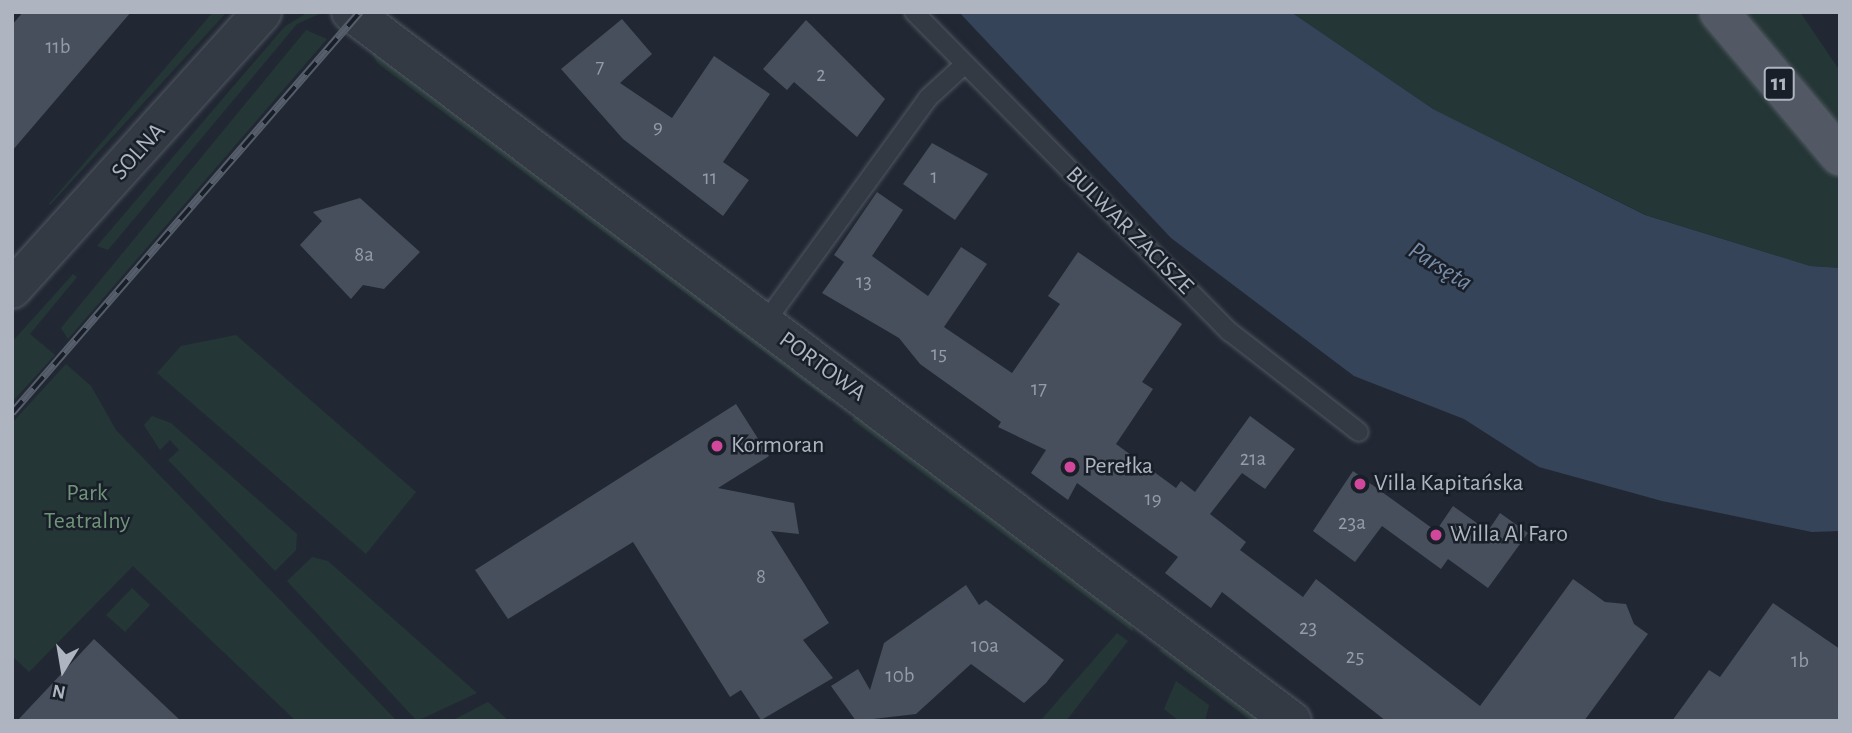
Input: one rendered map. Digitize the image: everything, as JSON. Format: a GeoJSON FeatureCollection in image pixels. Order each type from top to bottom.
{"type":"FeatureCollection","features":[{"type":"Feature","properties":{"kind":"main road","name":"11"},"geometry":{"type":"LineString","coordinates":[[1719,12],[1840,156]]}},
{"type":"Feature","properties":{"kind":"street","name":"SOLNA"},"geometry":{"type":"LineString","coordinates":[[12,289],[262,12]]}},
{"type":"Feature","properties":{"kind":"street","name":"PORTOWA"},"geometry":{"type":"LineString","coordinates":[[351,12],[1292,721]]}},
{"type":"Feature","properties":{"kind":"lane","name":"BULWAR ZACISZE"},"geometry":{"type":"LineString","coordinates":[[914,12],[1230,332],[1359,432]]}},
{"type":"Feature","properties":{"kind":"lane"},"geometry":{"type":"LineString","coordinates":[[764,324],[928,98],[964,65]]}},
{"type":"Feature","properties":{"kind":"green space"},"geometry":{"type":"Polygon","coordinates":[[[213,12],[227,12],[50,205],[49,204],[213,12]]]}},
{"type":"Feature","properties":{"kind":"green space"},"geometry":{"type":"Polygon","coordinates":[[[1291,12],[1800,12],[1840,71],[1840,268],[1810,266],[1646,215],[1433,109],[1291,12]]]}},
{"type":"Feature","properties":{"kind":"green space"},"geometry":{"type":"Polygon","coordinates":[[[305,14],[319,14],[297,24],[108,250],[97,246],[284,27],[305,14]]]}},
{"type":"Feature","properties":{"kind":"green space"},"geometry":{"type":"Polygon","coordinates":[[[306,30],[327,39],[68,339],[61,328],[306,30]]]}},
{"type":"Feature","properties":{"kind":"green space"},"geometry":{"type":"Polygon","coordinates":[[[370,49],[830,394],[831,402],[377,63],[370,49]]]}},
{"type":"Feature","properties":{"kind":"green space"},"geometry":{"type":"Polygon","coordinates":[[[73,274],[77,277],[30,334],[55,355],[12,402],[12,342],[73,274]]]}},
{"type":"Feature","properties":{"kind":"green space"},"geometry":{"type":"Polygon","coordinates":[[[236,335],[416,492],[366,554],[157,373],[181,346],[236,335]]]}},
{"type":"Feature","properties":{"kind":"green space","name":"Park Teatralny"},"geometry":{"type":"Polygon","coordinates":[[[66,364],[91,386],[116,430],[397,721],[296,721],[133,566],[29,672],[12,656],[12,423],[66,364]]]}},
{"type":"Feature","properties":{"kind":"green space"},"geometry":{"type":"Polygon","coordinates":[[[152,416],[171,423],[297,534],[296,550],[275,571],[168,460],[179,450],[170,440],[160,450],[144,425],[152,416]]]}},
{"type":"Feature","properties":{"kind":"green space"},"geometry":{"type":"Polygon","coordinates":[[[855,416],[1130,619],[1133,632],[852,420],[855,416]]]}},
{"type":"Feature","properties":{"kind":"green space"},"geometry":{"type":"Polygon","coordinates":[[[312,557],[328,561],[477,693],[417,721],[287,581],[312,557]]]}},
{"type":"Feature","properties":{"kind":"green space"},"geometry":{"type":"Polygon","coordinates":[[[132,588],[150,605],[125,632],[106,615],[132,588]]]}},
{"type":"Feature","properties":{"kind":"green space"},"geometry":{"type":"Polygon","coordinates":[[[1117,633],[1128,641],[1066,721],[1040,721],[1117,633]]]}},
{"type":"Feature","properties":{"kind":"green space"},"geometry":{"type":"Polygon","coordinates":[[[1166,649],[1265,721],[1251,721],[1158,650],[1166,649]]]}},
{"type":"Feature","properties":{"kind":"green space"},"geometry":{"type":"Polygon","coordinates":[[[1176,681],[1209,705],[1205,721],[1179,721],[1164,709],[1176,681]]]}},
{"type":"Feature","properties":{"kind":"green space"},"geometry":{"type":"Polygon","coordinates":[[[488,702],[509,721],[451,721],[488,702]]]}},
{"type":"Feature","properties":{"kind":"water","name":"Parsęta"},"geometry":{"type":"Polygon","coordinates":[[[959,12],[1291,12],[1433,109],[1645,215],[1810,266],[1840,268],[1840,531],[1812,532],[1662,501],[1539,467],[1464,419],[1354,376],[1171,238],[959,12]]]}},
{"type":"Feature","properties":{"kind":"building"},"geometry":{"type":"Polygon","coordinates":[[[23,12],[131,12],[12,151],[12,25],[23,12]]]}},
{"type":"Feature","properties":{"kind":"building"},"geometry":{"type":"Polygon","coordinates":[[[622,19],[652,54],[620,83],[672,118],[714,56],[770,94],[723,162],[749,180],[723,216],[623,139],[561,69],[622,19]]]}},
{"type":"Feature","properties":{"kind":"building"},"geometry":{"type":"Polygon","coordinates":[[[806,20],[885,99],[857,137],[794,82],[787,90],[763,69],[806,20]]]}},
{"type":"Feature","properties":{"kind":"building"},"geometry":{"type":"Polygon","coordinates":[[[932,143],[988,174],[955,220],[903,184],[932,143]]]}},
{"type":"Feature","properties":{"kind":"building"},"geometry":{"type":"Polygon","coordinates":[[[877,192],[903,210],[872,256],[928,296],[961,247],[987,264],[944,327],[1012,373],[1060,304],[1048,296],[1078,252],[1182,324],[1142,382],[1153,389],[1116,444],[1176,488],[1181,481],[1195,492],[1250,416],[1295,449],[1265,489],[1242,473],[1210,514],[1246,542],[1240,550],[1303,597],[1316,579],[1480,706],[1573,579],[1605,602],[1626,604],[1634,624],[1648,634],[1584,721],[1386,721],[1222,592],[1211,608],[1165,573],[1178,557],[1077,483],[1068,500],[1031,473],[1046,450],[998,427],[1001,422],[920,364],[899,338],[822,293],[844,262],[834,255],[877,192]]]}},
{"type":"Feature","properties":{"kind":"building"},"geometry":{"type":"Polygon","coordinates":[[[360,198],[420,252],[384,289],[363,285],[351,299],[300,245],[322,221],[313,212],[360,198]]]}},
{"type":"Feature","properties":{"kind":"building"},"geometry":{"type":"Polygon","coordinates":[[[736,404],[769,456],[718,488],[794,503],[799,534],[771,531],[829,623],[803,640],[833,678],[761,720],[741,690],[730,697],[633,542],[508,619],[475,570],[736,404]]]}},
{"type":"Feature","properties":{"kind":"building"},"geometry":{"type":"Polygon","coordinates":[[[1353,471],[1436,531],[1453,506],[1488,531],[1500,513],[1528,533],[1488,588],[1448,559],[1441,569],[1382,526],[1355,562],[1313,531],[1353,471]]]}},
{"type":"Feature","properties":{"kind":"building"},"geometry":{"type":"Polygon","coordinates":[[[966,585],[979,605],[986,600],[1064,660],[1046,683],[1024,703],[971,664],[916,714],[856,721],[831,686],[858,669],[870,690],[884,643],[966,585]]]}},
{"type":"Feature","properties":{"kind":"building"},"geometry":{"type":"Polygon","coordinates":[[[1773,603],[1840,649],[1840,721],[1672,721],[1709,670],[1720,677],[1773,603]]]}},
{"type":"Feature","properties":{"kind":"building"},"geometry":{"type":"Polygon","coordinates":[[[94,639],[181,721],[17,721],[94,639]]]}},
{"type":"Feature","properties":{"kind":"railway"},"geometry":{"type":"LineString","coordinates":[[12,413],[360,12]]}},
{"type":"Feature","properties":{"kind":"place","name":"Kormoran"},"geometry":{"type":"Point","coordinates":[717,446]}},
{"type":"Feature","properties":{"kind":"place","name":"Perełka"},"geometry":{"type":"Point","coordinates":[1070,467]}},
{"type":"Feature","properties":{"kind":"place","name":"Villa Kapitańska"},"geometry":{"type":"Point","coordinates":[1360,484]}},
{"type":"Feature","properties":{"kind":"place","name":"Willa Al Faro"},"geometry":{"type":"Point","coordinates":[1436,535]}}]}
